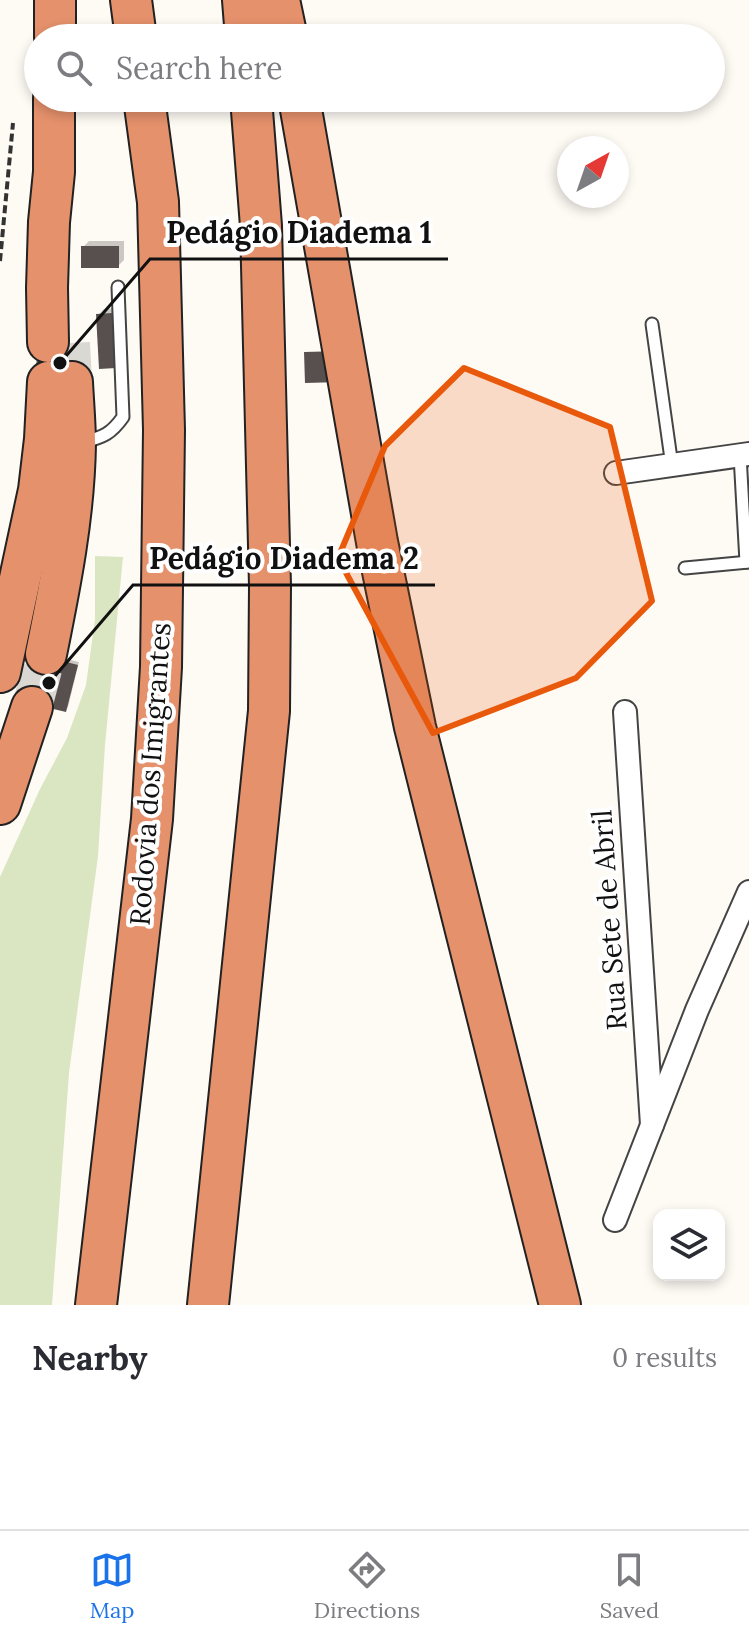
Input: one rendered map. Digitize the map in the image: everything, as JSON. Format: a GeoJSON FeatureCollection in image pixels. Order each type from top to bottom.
{"type":"FeatureCollection","features":[{"type":"Feature","properties":{"kind":"highway"},"geometry":{"type":"LineString","coordinates":[[55,0],[55,24]]}},
{"type":"Feature","properties":{"kind":"highway"},"geometry":{"type":"LineString","coordinates":[[131,0],[134,24]]}},
{"type":"Feature","properties":{"kind":"highway"},"geometry":{"type":"LineString","coordinates":[[243,0],[245,24]]}},
{"type":"Feature","properties":{"kind":"highway"},"geometry":{"type":"LineString","coordinates":[[279,0],[284,24]]}},
{"type":"Feature","properties":{"kind":"highway"},"geometry":{"type":"LineString","coordinates":[[54,112],[54,172],[47,275],[59,342]]}},
{"type":"Feature","properties":{"kind":"highway","name":"Rodovia dos Imigrantes"},"geometry":{"type":"LineString","coordinates":[[96,1305],[152,819],[161,667],[164,430],[158,202],[146,112]]}},
{"type":"Feature","properties":{"kind":"highway"},"geometry":{"type":"LineString","coordinates":[[208,1304],[269,711],[270,586],[261,226],[252,112]]}},
{"type":"Feature","properties":{"kind":"highway"},"geometry":{"type":"LineString","coordinates":[[301,112],[377,542],[415,727],[560,1305]]}},
{"type":"Feature","properties":{"kind":"highway"},"geometry":{"type":"LineString","coordinates":[[0,672],[39,490],[45,439],[60,382],[75,444],[65,559],[46,654]]}},
{"type":"Feature","properties":{"kind":"highway"},"geometry":{"type":"LineString","coordinates":[[0,804],[32,707]]}},
{"type":"Feature","properties":{"kind":"street"},"geometry":{"type":"LineString","coordinates":[[616,473],[744,454]]}},
{"type":"Feature","properties":{"kind":"street","name":"Rua Sete de Abril"},"geometry":{"type":"LineString","coordinates":[[625,712],[652,1125]]}},
{"type":"Feature","properties":{"kind":"street"},"geometry":{"type":"LineString","coordinates":[[615,1220],[697,1010],[749,892]]}},
{"type":"Feature","properties":{"kind":"lane"},"geometry":{"type":"LineString","coordinates":[[75,444],[103,437],[123,417],[118,287]]}},
{"type":"Feature","properties":{"kind":"lane"},"geometry":{"type":"LineString","coordinates":[[652,324],[672,466]]}},
{"type":"Feature","properties":{"kind":"lane"},"geometry":{"type":"LineString","coordinates":[[685,568],[748,562],[744,454]]}},
{"type":"Feature","properties":{"kind":"path"},"geometry":{"type":"LineString","coordinates":[[0,261],[13,123]]}},
{"type":"Feature","properties":{"kind":"highlighted area"},"geometry":{"type":"Polygon","coordinates":[[[464,368],[610,427],[652,601],[576,678],[433,733],[338,558],[385,446],[464,368]]]}},
{"type":"Feature","properties":{"kind":"green space"},"geometry":{"type":"Polygon","coordinates":[[[95,556],[123,557],[98,856],[69,1073],[52,1305],[0,1305],[0,877],[67,738],[86,685],[95,619],[95,556]]]}},
{"type":"Feature","properties":{"kind":"building"},"geometry":{"type":"Polygon","coordinates":[[[81,246],[119,246],[119,268],[81,268],[81,246]]]}},
{"type":"Feature","properties":{"kind":"building"},"geometry":{"type":"Polygon","coordinates":[[[112,313],[116,368],[99,369],[96,314],[112,313]]]}},
{"type":"Feature","properties":{"kind":"building"},"geometry":{"type":"Polygon","coordinates":[[[37,345],[84,346],[83,381],[36,380],[37,345]]]}},
{"type":"Feature","properties":{"kind":"building"},"geometry":{"type":"Polygon","coordinates":[[[341,351],[341,382],[305,383],[304,352],[341,351]]]}},
{"type":"Feature","properties":{"kind":"building"},"geometry":{"type":"Polygon","coordinates":[[[32,653],[78,665],[66,712],[20,701],[32,653]]]}},
{"type":"Feature","properties":{"kind":"tunnel"},"geometry":{"type":"LineString","coordinates":[[70,343],[72,382]]}},
{"type":"Feature","properties":{"kind":"tunnel"},"geometry":{"type":"LineString","coordinates":[[32,707],[46,654]]}},
{"type":"Feature","properties":{"kind":"place","name":"Pedágio Diadema 1"},"geometry":{"type":"Point","coordinates":[60,363]}},
{"type":"Feature","properties":{"kind":"place","name":"Pedágio Diadema 2"},"geometry":{"type":"Point","coordinates":[49,683]}}]}
